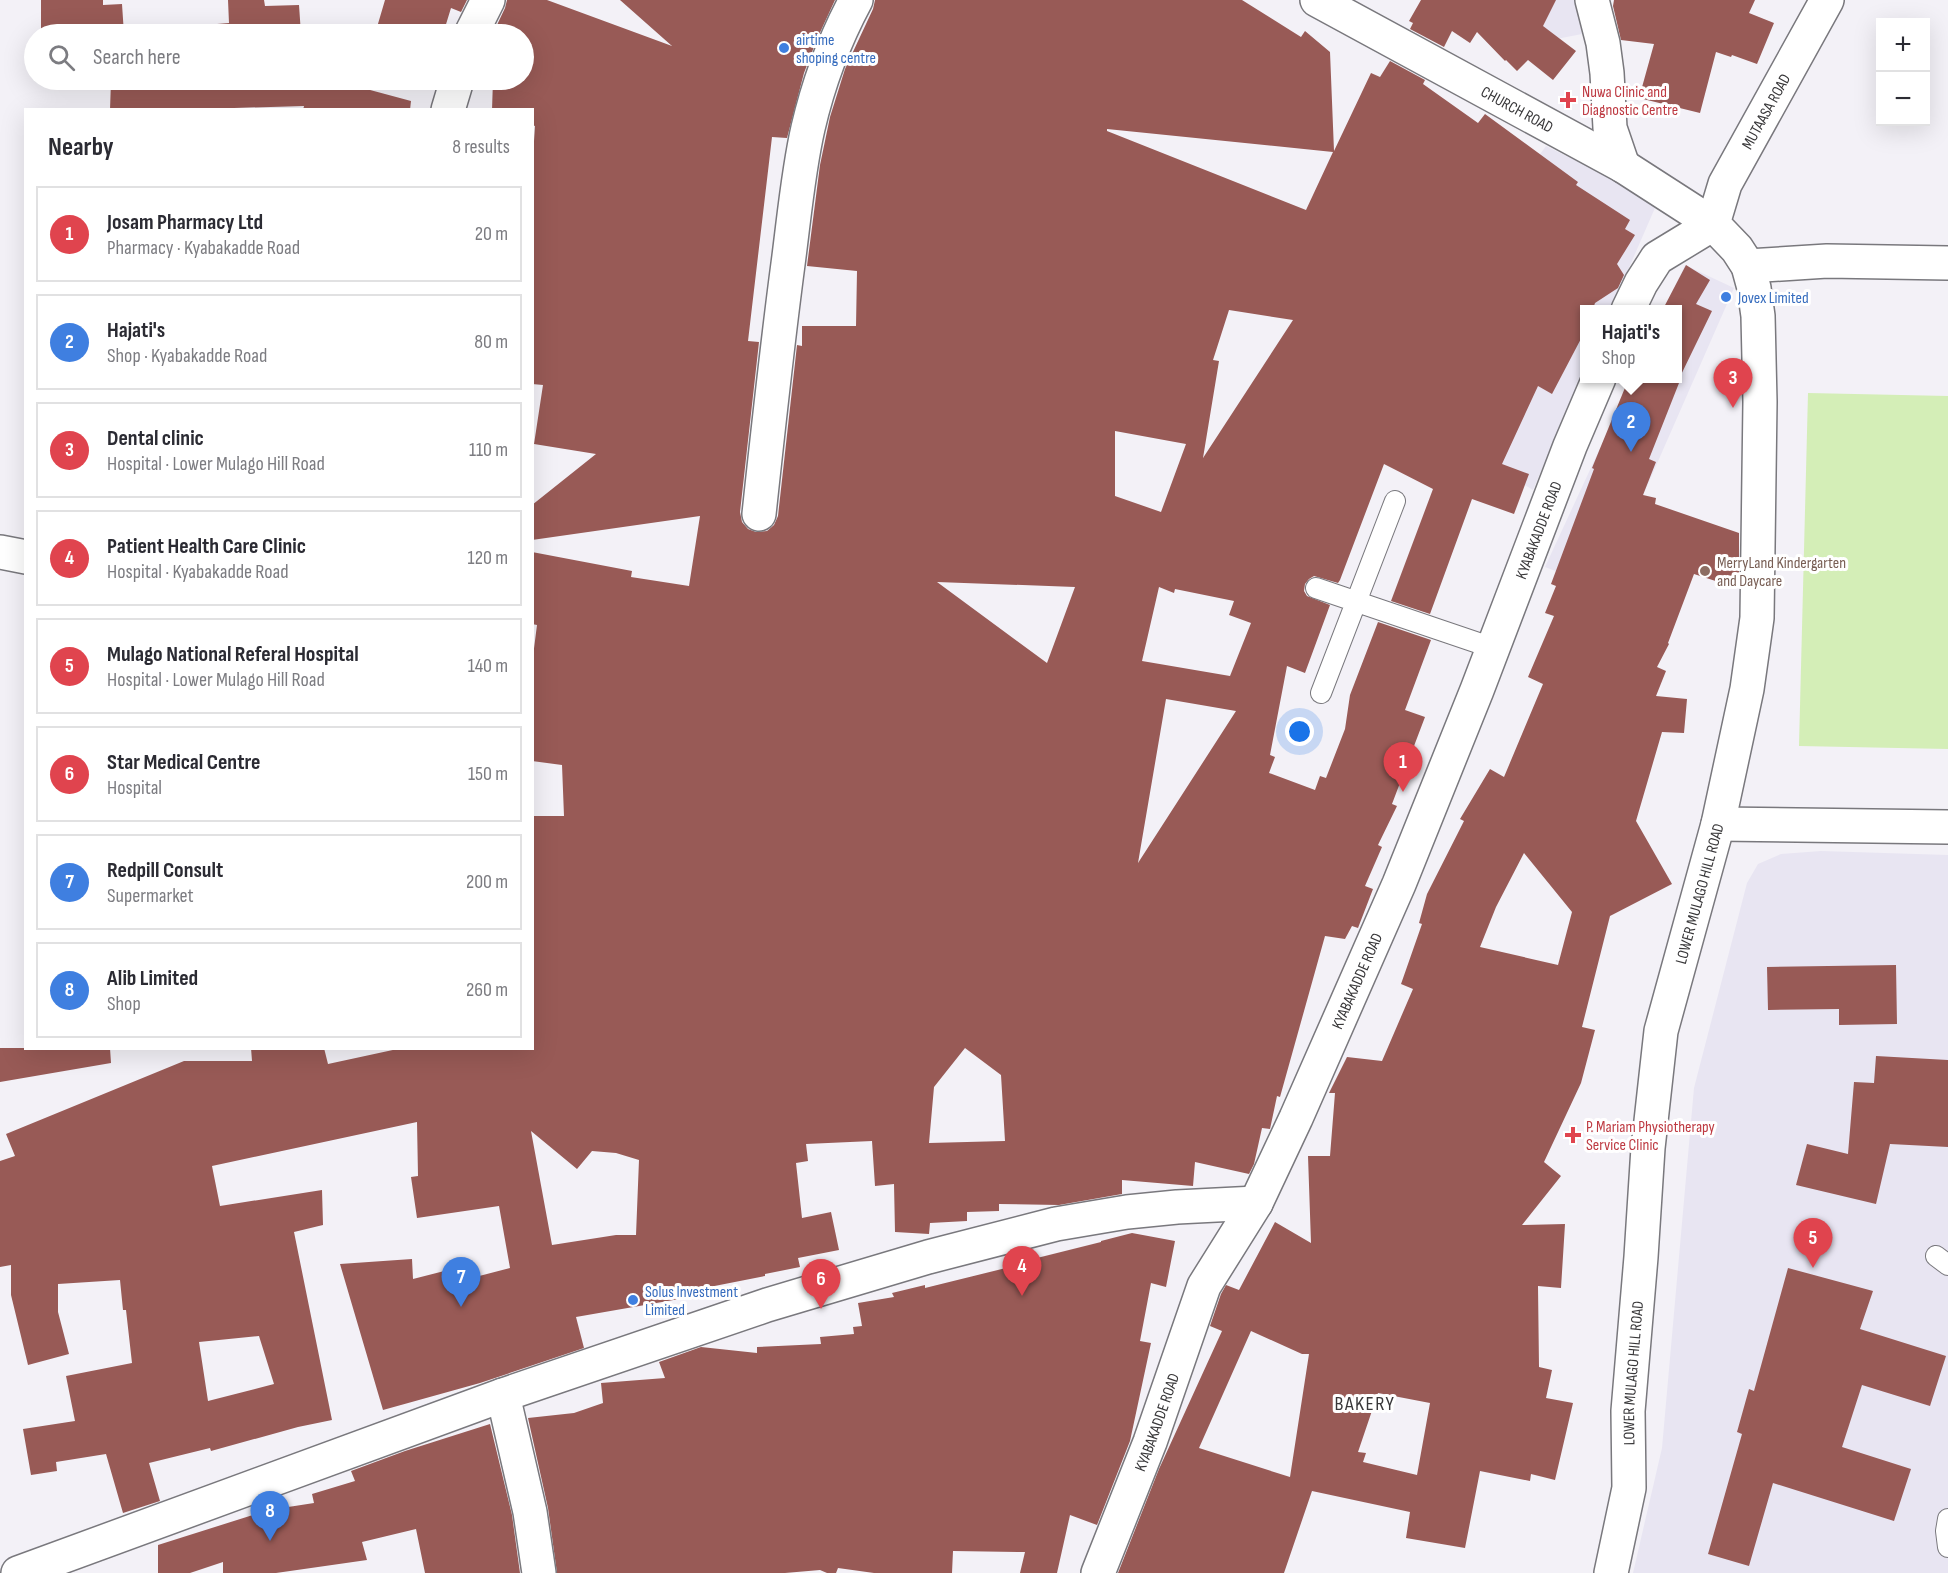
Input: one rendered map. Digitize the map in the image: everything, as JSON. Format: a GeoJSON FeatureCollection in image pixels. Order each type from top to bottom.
{"type":"FeatureCollection","features":[{"type":"Feature","properties":{"kind":"street"},"geometry":{"type":"LineString","coordinates":[[476,24],[488,0]]}},
{"type":"Feature","properties":{"kind":"street"},"geometry":{"type":"LineString","coordinates":[[759,514],[781,314],[808,128],[826,70],[847,16],[856,0]]}},
{"type":"Feature","properties":{"kind":"street","name":"CHURCH ROAD"},"geometry":{"type":"LineString","coordinates":[[1317,0],[1623,166],[1713,225]]}},
{"type":"Feature","properties":{"kind":"street"},"geometry":{"type":"LineString","coordinates":[[1592,0],[1604,53],[1610,128],[1623,166]]}},
{"type":"Feature","properties":{"kind":"street","name":"MUTAASA ROAD"},"geometry":{"type":"LineString","coordinates":[[1713,225],[1725,184],[1827,0]]}},
{"type":"Feature","properties":{"kind":"street"},"geometry":{"type":"LineString","coordinates":[[449,108],[454,90]]}},
{"type":"Feature","properties":{"kind":"street"},"geometry":{"type":"LineString","coordinates":[[1630,305],[1657,258],[1713,225]]}},
{"type":"Feature","properties":{"kind":"street","name":"LOWER MULAGO HILL ROAD"},"geometry":{"type":"LineString","coordinates":[[1611,1573],[1629,1488],[1628,1411],[1648,1148],[1661,1031],[1718,824],[1747,689],[1757,618],[1761,353],[1757,307],[1748,266],[1737,249],[1713,225]]}},
{"type":"Feature","properties":{"kind":"street"},"geometry":{"type":"LineString","coordinates":[[1748,266],[1827,261],[1948,263]]}},
{"type":"Feature","properties":{"kind":"street","name":"KYABAKADDE ROAD"},"geometry":{"type":"LineString","coordinates":[[1098,1573],[1150,1442],[1204,1286],[1256,1203],[1399,884],[1570,446],[1597,383]]}},
{"type":"Feature","properties":{"kind":"street"},"geometry":{"type":"LineString","coordinates":[[0,552],[24,557]]}},
{"type":"Feature","properties":{"kind":"street"},"geometry":{"type":"LineString","coordinates":[[1718,824],[1948,827]]}},
{"type":"Feature","properties":{"kind":"street"},"geometry":{"type":"LineString","coordinates":[[18,1573],[503,1395],[766,1305],[981,1242],[1056,1224],[1127,1212],[1256,1203]]}},
{"type":"Feature","properties":{"kind":"street"},"geometry":{"type":"LineString","coordinates":[[503,1395],[530,1512],[539,1573]]}},
{"type":"Feature","properties":{"kind":"lane"},"geometry":{"type":"LineString","coordinates":[[1321,693],[1395,501]]}},
{"type":"Feature","properties":{"kind":"lane"},"geometry":{"type":"LineString","coordinates":[[1316,588],[1493,648]]}},
{"type":"Feature","properties":{"kind":"lane"},"geometry":{"type":"LineString","coordinates":[[1948,1519],[1946,1532],[1948,1547]]}},
{"type":"Feature","properties":{"kind":"shaded area"},"geometry":{"type":"Polygon","coordinates":[[[1527,0],[1576,0],[1582,34],[1541,42],[1527,0]]]}},
{"type":"Feature","properties":{"kind":"shaded area"},"geometry":{"type":"Polygon","coordinates":[[[1546,146],[1658,201],[1613,305],[1580,305],[1580,380],[1533,490],[1467,449],[1501,208],[1546,146]]]}},
{"type":"Feature","properties":{"kind":"shaded area"},"geometry":{"type":"Polygon","coordinates":[[[1685,265],[1734,288],[1602,589],[1545,567],[1630,383],[1682,383],[1682,305],[1666,305],[1685,265]]]}},
{"type":"Feature","properties":{"kind":"shaded area"},"geometry":{"type":"Polygon","coordinates":[[[1821,851],[1948,855],[1948,1573],[1633,1573],[1662,1448],[1694,1088],[1747,883],[1758,864],[1781,854],[1821,851]]]}},
{"type":"Feature","properties":{"kind":"green space"},"geometry":{"type":"Polygon","coordinates":[[[1808,393],[1948,396],[1948,749],[1799,746],[1808,393]]]}},
{"type":"Feature","properties":{"kind":"building"},"geometry":{"type":"Polygon","coordinates":[[[41,0],[103,0],[103,5],[122,4],[123,24],[41,24],[41,0]]]}},
{"type":"Feature","properties":{"kind":"building"},"geometry":{"type":"Polygon","coordinates":[[[228,0],[264,0],[265,6],[299,5],[300,24],[217,24],[229,23],[228,0]]]}},
{"type":"Feature","properties":{"kind":"building"},"geometry":{"type":"Polygon","coordinates":[[[385,0],[467,0],[461,12],[451,8],[446,24],[378,24],[385,0]]]}},
{"type":"Feature","properties":{"kind":"building"},"geometry":{"type":"Polygon","coordinates":[[[507,0],[547,0],[672,46],[620,0],[835,0],[804,73],[787,138],[772,137],[748,341],[759,342],[740,512],[742,522],[748,529],[756,532],[767,531],[774,525],[778,516],[797,345],[802,346],[802,326],[856,326],[857,271],[807,266],[820,165],[830,117],[845,69],[875,0],[1242,0],[1301,37],[1305,31],[1330,52],[1334,151],[1371,73],[1380,77],[1390,61],[1425,80],[1423,84],[1478,123],[1485,114],[1578,182],[1576,185],[1630,220],[1625,229],[1635,235],[1617,264],[1624,275],[1618,288],[1594,305],[1580,305],[1580,341],[1552,394],[1538,386],[1502,464],[1529,474],[1514,514],[1472,499],[1430,614],[1391,601],[1433,489],[1384,464],[1340,580],[1338,583],[1314,576],[1305,584],[1304,591],[1307,596],[1330,605],[1305,673],[1287,666],[1270,755],[1275,757],[1269,773],[1315,790],[1320,776],[1326,778],[1345,729],[1350,695],[1378,622],[1431,640],[1405,710],[1425,717],[1392,804],[1397,806],[1378,845],[1382,847],[1365,886],[1373,889],[1358,928],[1352,926],[1345,939],[1325,936],[1280,1097],[1277,1096],[1270,1129],[1262,1128],[1254,1164],[1249,1174],[1195,1162],[1193,1186],[1122,1180],[1122,1194],[1059,1205],[999,1204],[999,1211],[967,1212],[967,1221],[930,1223],[929,1234],[895,1232],[894,1184],[875,1186],[872,1141],[806,1144],[808,1161],[796,1163],[802,1218],[831,1212],[839,1250],[798,1258],[800,1267],[684,1292],[685,1298],[576,1317],[584,1348],[480,1383],[383,1410],[340,1264],[412,1259],[413,1279],[456,1268],[460,1281],[510,1268],[499,1206],[417,1218],[411,1177],[418,1176],[417,1122],[212,1166],[220,1206],[322,1190],[323,1225],[294,1232],[332,1420],[211,1451],[210,1448],[149,1463],[160,1501],[123,1513],[106,1454],[56,1462],[57,1471],[31,1475],[23,1429],[75,1421],[66,1376],[132,1363],[120,1280],[58,1284],[58,1312],[69,1354],[28,1365],[11,1295],[11,1265],[0,1267],[0,1161],[15,1156],[6,1134],[184,1061],[252,1061],[251,1050],[324,1050],[328,1064],[393,1050],[534,1050],[534,816],[564,816],[562,765],[534,761],[534,648],[537,625],[534,624],[534,552],[632,571],[631,577],[689,586],[700,516],[534,540],[534,503],[596,454],[534,444],[543,385],[534,384],[534,108],[492,108],[493,90],[534,90],[534,24],[497,24],[507,0]],[[1107,129],[1107,131],[1306,210],[1333,152],[1107,129]],[[1229,310],[1213,360],[1219,361],[1203,458],[1293,320],[1229,310]],[[1115,431],[1115,496],[1161,512],[1186,444],[1115,431]],[[937,582],[1047,663],[1075,587],[937,582]],[[1159,587],[1142,661],[1230,676],[1251,623],[1229,615],[1234,601],[1175,589],[1174,593],[1159,587]],[[1166,699],[1138,863],[1236,711],[1166,699]],[[965,1048],[934,1087],[929,1143],[1005,1141],[1001,1075],[965,1048]],[[531,1131],[552,1245],[616,1235],[636,1235],[639,1160],[616,1153],[592,1151],[577,1169],[531,1131]],[[259,1336],[199,1342],[208,1401],[274,1384],[259,1336]]]}},
{"type":"Feature","properties":{"kind":"building"},"geometry":{"type":"Polygon","coordinates":[[[1421,0],[1556,0],[1543,26],[1576,51],[1553,80],[1528,60],[1517,71],[1477,32],[1470,43],[1452,31],[1444,47],[1410,29],[1413,23],[1409,21],[1421,0]]]}},
{"type":"Feature","properties":{"kind":"building"},"geometry":{"type":"Polygon","coordinates":[[[1614,0],[1755,0],[1749,13],[1774,23],[1757,64],[1716,52],[1700,113],[1639,98],[1654,44],[1621,40],[1613,6],[1614,0]]]}},
{"type":"Feature","properties":{"kind":"building"},"geometry":{"type":"Polygon","coordinates":[[[111,90],[370,90],[411,101],[410,108],[304,108],[304,106],[110,108],[111,90]]]}},
{"type":"Feature","properties":{"kind":"building"},"geometry":{"type":"Polygon","coordinates":[[[1686,265],[1710,280],[1696,304],[1712,311],[1682,373],[1682,305],[1665,305],[1686,265]]]}},
{"type":"Feature","properties":{"kind":"building"},"geometry":{"type":"Polygon","coordinates":[[[1627,383],[1679,383],[1649,459],[1656,462],[1643,495],[1656,498],[1655,504],[1739,533],[1739,572],[1734,587],[1694,574],[1669,644],[1657,667],[1666,671],[1656,696],[1687,699],[1684,733],[1662,732],[1636,821],[1672,884],[1610,916],[1582,1027],[1595,1030],[1581,1083],[1544,1162],[1561,1176],[1522,1225],[1565,1224],[1561,1288],[1538,1286],[1539,1367],[1552,1370],[1546,1398],[1573,1403],[1555,1480],[1531,1474],[1530,1481],[1480,1471],[1465,1548],[1406,1538],[1410,1512],[1312,1491],[1284,1573],[1118,1573],[1159,1469],[1222,1331],[1210,1326],[1226,1285],[1239,1290],[1275,1222],[1311,1243],[1308,1156],[1330,1156],[1335,1093],[1329,1093],[1347,1057],[1382,1061],[1413,989],[1401,984],[1422,924],[1419,923],[1427,894],[1464,821],[1460,819],[1490,769],[1504,777],[1543,684],[1528,677],[1554,616],[1545,613],[1556,586],[1551,584],[1594,469],[1592,468],[1627,383]],[[1524,853],[1496,907],[1480,947],[1558,965],[1572,912],[1524,853]],[[1251,1331],[1199,1448],[1290,1477],[1309,1354],[1302,1354],[1251,1331]],[[1378,1393],[1358,1452],[1366,1453],[1363,1462],[1417,1475],[1430,1403],[1378,1393]]]}},
{"type":"Feature","properties":{"kind":"building"},"geometry":{"type":"Polygon","coordinates":[[[1896,965],[1897,1024],[1839,1025],[1839,1009],[1768,1010],[1767,967],[1896,965]]]}},
{"type":"Feature","properties":{"kind":"building"},"geometry":{"type":"Polygon","coordinates":[[[0,1048],[110,1050],[111,1063],[0,1082],[0,1048]]]}},
{"type":"Feature","properties":{"kind":"building"},"geometry":{"type":"Polygon","coordinates":[[[1876,1056],[1948,1060],[1948,1147],[1890,1144],[1876,1204],[1796,1185],[1807,1144],[1848,1154],[1854,1082],[1874,1083],[1876,1056]]]}},
{"type":"Feature","properties":{"kind":"building"},"geometry":{"type":"Polygon","coordinates":[[[1132,1233],[1175,1241],[1166,1287],[1151,1283],[1140,1341],[1151,1343],[1130,1441],[1097,1525],[1070,1515],[1057,1573],[1020,1573],[1025,1552],[953,1551],[952,1573],[874,1573],[838,1568],[836,1573],[820,1570],[785,1573],[557,1573],[548,1508],[528,1418],[574,1413],[603,1403],[601,1383],[665,1378],[659,1362],[701,1347],[757,1353],[757,1347],[821,1344],[820,1337],[854,1334],[853,1327],[862,1326],[858,1303],[894,1297],[892,1293],[925,1285],[925,1288],[1014,1266],[1013,1264],[1132,1233]]]}},
{"type":"Feature","properties":{"kind":"building"},"geometry":{"type":"Polygon","coordinates":[[[1788,1268],[1873,1291],[1860,1329],[1946,1356],[1930,1406],[1862,1385],[1842,1447],[1911,1469],[1894,1521],[1773,1483],[1749,1566],[1708,1554],[1742,1434],[1737,1432],[1749,1389],[1754,1391],[1788,1268]]]}},
{"type":"Feature","properties":{"kind":"building"},"geometry":{"type":"Polygon","coordinates":[[[490,1424],[512,1515],[520,1573],[425,1573],[416,1529],[362,1542],[367,1560],[276,1573],[223,1573],[223,1562],[190,1573],[158,1573],[158,1545],[256,1514],[256,1512],[314,1503],[312,1494],[355,1481],[351,1471],[490,1424]]]}},
{"type":"Feature","properties":{"kind":"place","name":"airtime shoping centre"},"geometry":{"type":"Point","coordinates":[784,48]}},
{"type":"Feature","properties":{"kind":"place","name":"Nuwa Clinic and Diagnostic Centre"},"geometry":{"type":"Point","coordinates":[1568,100]}},
{"type":"Feature","properties":{"kind":"place","name":"Jovex Limited"},"geometry":{"type":"Point","coordinates":[1726,297]}},
{"type":"Feature","properties":{"kind":"place","name":"Dental clinic"},"geometry":{"type":"Point","coordinates":[1733,408]}},
{"type":"Feature","properties":{"kind":"place","name":"Hajati's"},"geometry":{"type":"Point","coordinates":[1631,452]}},
{"type":"Feature","properties":{"kind":"place","name":"MerryLand Kindergarten and Daycare"},"geometry":{"type":"Point","coordinates":[1705,571]}},
{"type":"Feature","properties":{"kind":"place","name":"Josam Pharmacy Ltd"},"geometry":{"type":"Point","coordinates":[1403,792]}},
{"type":"Feature","properties":{"kind":"place","name":"P. Mariam Physiotherapy Service Clinic"},"geometry":{"type":"Point","coordinates":[1573,1135]}},
{"type":"Feature","properties":{"kind":"place","name":"Mulago National Referal Hospital"},"geometry":{"type":"Point","coordinates":[1813,1268]}},
{"type":"Feature","properties":{"kind":"place","name":"Patient Health Care Clinic"},"geometry":{"type":"Point","coordinates":[1022,1296]}},
{"type":"Feature","properties":{"kind":"place","name":"Solus Investment Limited"},"geometry":{"type":"Point","coordinates":[633,1300]}},
{"type":"Feature","properties":{"kind":"place","name":"Redpill Consult"},"geometry":{"type":"Point","coordinates":[461,1307]}},
{"type":"Feature","properties":{"kind":"place","name":"Star Medical Centre"},"geometry":{"type":"Point","coordinates":[821,1309]}},
{"type":"Feature","properties":{"kind":"place","name":"Alib Limited"},"geometry":{"type":"Point","coordinates":[270,1541]}},
{"type":"Feature","properties":{"kind":"district","name":"BAKERY"},"geometry":{"type":"Point","coordinates":[1365,1403]}}]}
